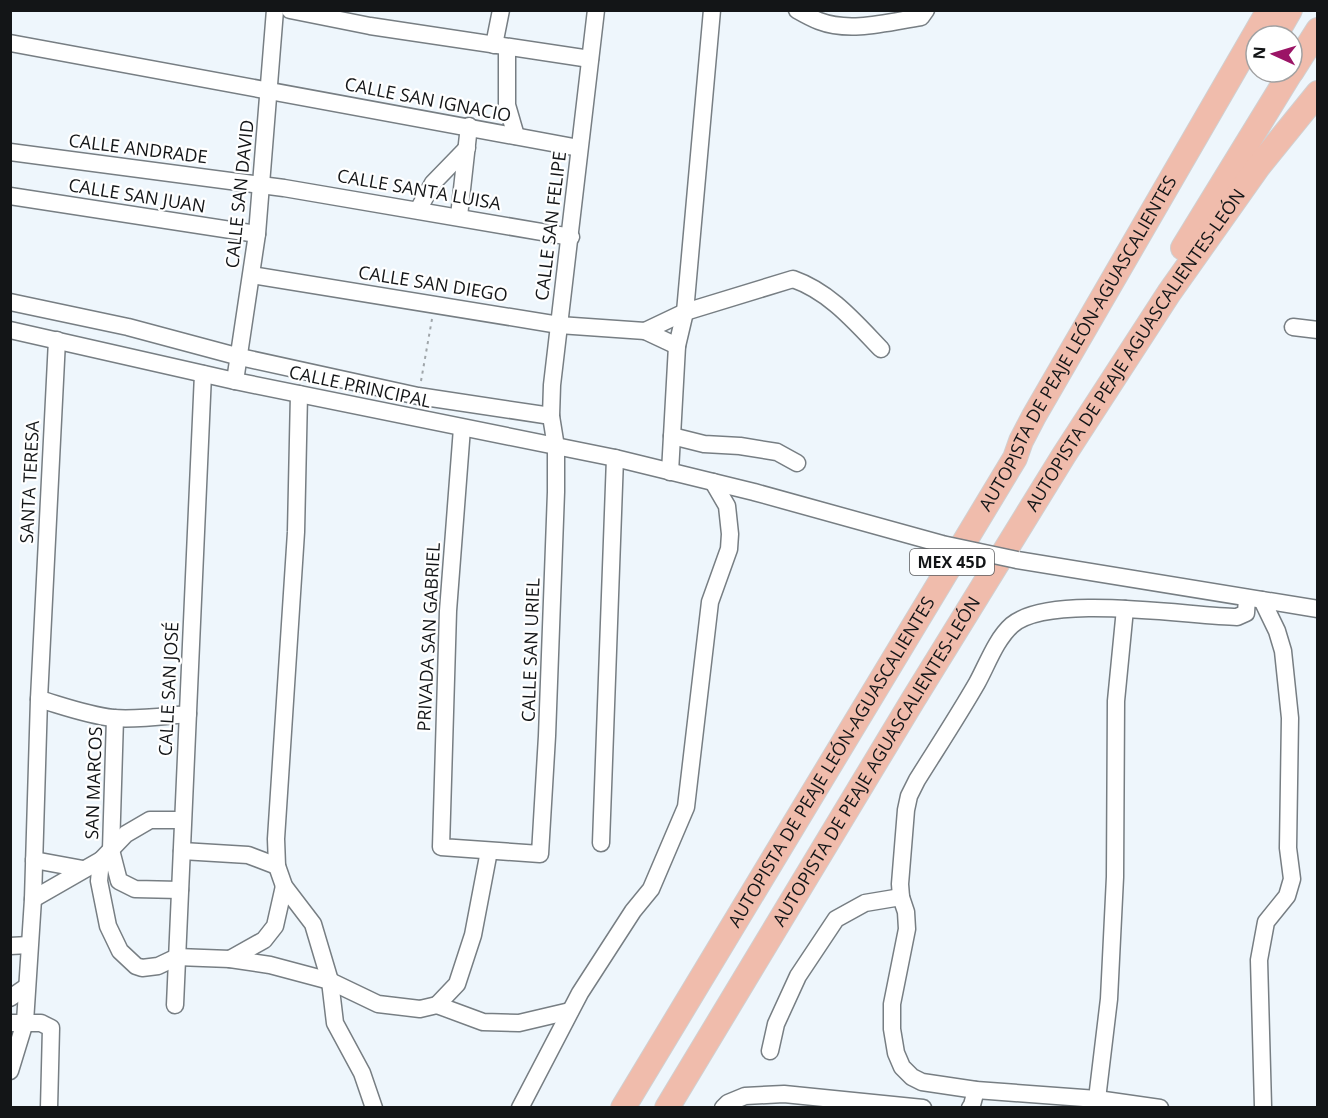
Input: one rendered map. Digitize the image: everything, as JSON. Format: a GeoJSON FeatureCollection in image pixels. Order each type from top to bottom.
{"type":"FeatureCollection","features":[{"type":"Feature","properties":{"kind":"highway","name":"AUTOPISTA DE PEAJE LEÓN-AGUASCALIENTES"},"geometry":{"type":"LineString","coordinates":[[623,1107],[1015,458],[1034,416],[1269,10]]}},
{"type":"Feature","properties":{"kind":"highway"},"geometry":{"type":"LineString","coordinates":[[1282,24],[1290,10]]}},
{"type":"Feature","properties":{"kind":"highway"},"geometry":{"type":"LineString","coordinates":[[1304,52],[1317,30]]}},
{"type":"Feature","properties":{"kind":"highway"},"geometry":{"type":"LineString","coordinates":[[1015,458],[1026,446],[1041,422],[1246,84]]}},
{"type":"Feature","properties":{"kind":"highway"},"geometry":{"type":"LineString","coordinates":[[1064,455],[1085,412],[1285,84]]}},
{"type":"Feature","properties":{"kind":"highway","name":"AUTOPISTA DE PEAJE AGUASCALIENTES-LEÓN"},"geometry":{"type":"LineString","coordinates":[[667,1107],[1064,455],[1169,293],[1258,168],[1317,93]]}},
{"type":"Feature","properties":{"kind":"street","name":"CALLE SAN DAVID"},"geometry":{"type":"LineString","coordinates":[[235,381],[252,275],[270,90],[275,10]]}},
{"type":"Feature","properties":{"kind":"street"},"geometry":{"type":"LineString","coordinates":[[290,10],[370,26],[590,59]]}},
{"type":"Feature","properties":{"kind":"street"},"geometry":{"type":"LineString","coordinates":[[501,10],[501,46],[507,105],[516,136]]}},
{"type":"Feature","properties":{"kind":"street","name":"CALLE SAN FELIPE"},"geometry":{"type":"LineString","coordinates":[[556,447],[551,416],[558,325],[571,237],[596,10]]}},
{"type":"Feature","properties":{"kind":"street"},"geometry":{"type":"LineString","coordinates":[[670,472],[677,346],[685,312],[712,10]]}},
{"type":"Feature","properties":{"kind":"street"},"geometry":{"type":"LineString","coordinates":[[797,10],[820,21],[843,25],[865,18],[921,17],[926,10]]}},
{"type":"Feature","properties":{"kind":"street","name":"CALLE SAN IGNACIO"},"geometry":{"type":"LineString","coordinates":[[10,43],[579,148]]}},
{"type":"Feature","properties":{"kind":"street"},"geometry":{"type":"LineString","coordinates":[[418,210],[433,183],[466,148],[477,128],[507,105]]}},
{"type":"Feature","properties":{"kind":"street"},"geometry":{"type":"LineString","coordinates":[[459,216],[466,148]]}},
{"type":"Feature","properties":{"kind":"street","name":"CALLE ANDRADE"},"geometry":{"type":"LineString","coordinates":[[10,152],[260,184]]}},
{"type":"Feature","properties":{"kind":"street","name":"CALLE SANTA LUISA"},"geometry":{"type":"LineString","coordinates":[[260,184],[459,216],[571,237]]}},
{"type":"Feature","properties":{"kind":"street","name":"CALLE SAN JUAN"},"geometry":{"type":"LineString","coordinates":[[10,196],[256,234]]}},
{"type":"Feature","properties":{"kind":"street","name":"CALLE SAN DIEGO"},"geometry":{"type":"LineString","coordinates":[[252,275],[558,325],[645,331],[677,346]]}},
{"type":"Feature","properties":{"kind":"street"},"geometry":{"type":"LineString","coordinates":[[645,331],[685,312],[794,279],[806,284],[839,306],[880,349]]}},
{"type":"Feature","properties":{"kind":"street"},"geometry":{"type":"LineString","coordinates":[[10,302],[128,327],[240,357],[418,396],[551,416]]}},
{"type":"Feature","properties":{"kind":"street"},"geometry":{"type":"LineString","coordinates":[[1293,327],[1317,330]]}},
{"type":"Feature","properties":{"kind":"street","name":"CALLE PRINCIPAL"},"geometry":{"type":"LineString","coordinates":[[10,330],[235,381],[615,458],[942,544],[1017,560],[1317,609]]}},
{"type":"Feature","properties":{"kind":"street","name":"SANTA TERESA"},"geometry":{"type":"LineString","coordinates":[[10,1071],[26,987],[33,899],[39,699],[57,340]]}},
{"type":"Feature","properties":{"kind":"street","name":"CALLE SAN JOSÉ"},"geometry":{"type":"LineString","coordinates":[[175,1005],[203,374]]}},
{"type":"Feature","properties":{"kind":"street"},"geometry":{"type":"LineString","coordinates":[[299,394],[296,532],[276,839],[277,866],[284,886],[313,924],[330,981],[335,1023],[362,1073],[374,1107]]}},
{"type":"Feature","properties":{"kind":"street","name":"PRIVADA SAN GABRIEL"},"geometry":{"type":"LineString","coordinates":[[462,428],[448,611],[441,848],[489,851]]}},
{"type":"Feature","properties":{"kind":"street"},"geometry":{"type":"LineString","coordinates":[[672,436],[704,444],[740,446],[777,452],[797,463]]}},
{"type":"Feature","properties":{"kind":"street","name":"CALLE SAN URIEL"},"geometry":{"type":"LineString","coordinates":[[489,851],[540,854],[552,627],[557,484],[556,447]]}},
{"type":"Feature","properties":{"kind":"street"},"geometry":{"type":"LineString","coordinates":[[601,843],[615,458]]}},
{"type":"Feature","properties":{"kind":"street"},"geometry":{"type":"LineString","coordinates":[[520,1107],[580,993],[633,911],[651,889],[686,807],[710,602],[729,549],[730,534],[727,506],[707,481]]}},
{"type":"Feature","properties":{"kind":"street"},"geometry":{"type":"LineString","coordinates":[[1160,1107],[1097,1099],[976,1090],[922,1082],[912,1077],[902,1067],[896,1053],[892,1029],[892,1004],[907,929],[900,884],[906,810],[909,796],[917,780],[976,684],[999,641],[1012,625],[1028,617],[1056,610],[1125,609],[1237,617],[1246,613],[1254,599],[1277,631],[1283,651],[1290,718],[1288,848],[1292,879],[1287,896],[1266,921],[1259,960],[1263,1107]]}},
{"type":"Feature","properties":{"kind":"street"},"geometry":{"type":"LineString","coordinates":[[1097,1099],[1108,999],[1114,877],[1116,701],[1125,609]]}},
{"type":"Feature","properties":{"kind":"street"},"geometry":{"type":"LineString","coordinates":[[39,699],[97,716],[115,718],[188,714]]}},
{"type":"Feature","properties":{"kind":"street","name":"SAN MARCOS"},"geometry":{"type":"LineString","coordinates":[[115,718],[106,855],[99,881],[104,909],[113,939],[128,960],[142,968],[158,966],[177,957]]}},
{"type":"Feature","properties":{"kind":"street"},"geometry":{"type":"LineString","coordinates":[[33,899],[106,855],[126,834],[150,820],[182,820]]}},
{"type":"Feature","properties":{"kind":"street"},"geometry":{"type":"LineString","coordinates":[[248,855],[276,839]]}},
{"type":"Feature","properties":{"kind":"street"},"geometry":{"type":"LineString","coordinates":[[182,851],[248,855],[277,866]]}},
{"type":"Feature","properties":{"kind":"street"},"geometry":{"type":"LineString","coordinates":[[177,957],[230,959],[270,965],[330,981],[378,1004],[420,1009],[437,1005],[457,984],[473,935],[489,851]]}},
{"type":"Feature","properties":{"kind":"street"},"geometry":{"type":"LineString","coordinates":[[106,855],[119,881],[135,889],[180,890]]}},
{"type":"Feature","properties":{"kind":"street"},"geometry":{"type":"LineString","coordinates":[[34,860],[84,869]]}},
{"type":"Feature","properties":{"kind":"street"},"geometry":{"type":"LineString","coordinates":[[230,959],[264,940],[275,926],[284,886]]}},
{"type":"Feature","properties":{"kind":"street"},"geometry":{"type":"LineString","coordinates":[[770,1050],[776,1024],[798,976],[836,919],[865,903],[901,897]]}},
{"type":"Feature","properties":{"kind":"street"},"geometry":{"type":"LineString","coordinates":[[10,946],[29,945]]}},
{"type":"Feature","properties":{"kind":"street"},"geometry":{"type":"LineString","coordinates":[[10,998],[26,987]]}},
{"type":"Feature","properties":{"kind":"street"},"geometry":{"type":"LineString","coordinates":[[437,1005],[483,1022],[519,1023],[570,1011]]}},
{"type":"Feature","properties":{"kind":"street"},"geometry":{"type":"LineString","coordinates":[[18,1022],[40,1023],[51,1028],[49,1107]]}},
{"type":"Feature","properties":{"kind":"street"},"geometry":{"type":"LineString","coordinates":[[970,1107],[976,1090]]}},
{"type":"Feature","properties":{"kind":"street"},"geometry":{"type":"LineString","coordinates":[[723,1107],[745,1096],[784,1094],[923,1107]]}},
{"type":"Feature","properties":{"kind":"path"},"geometry":{"type":"LineString","coordinates":[[418,396],[435,304]]}}]}
